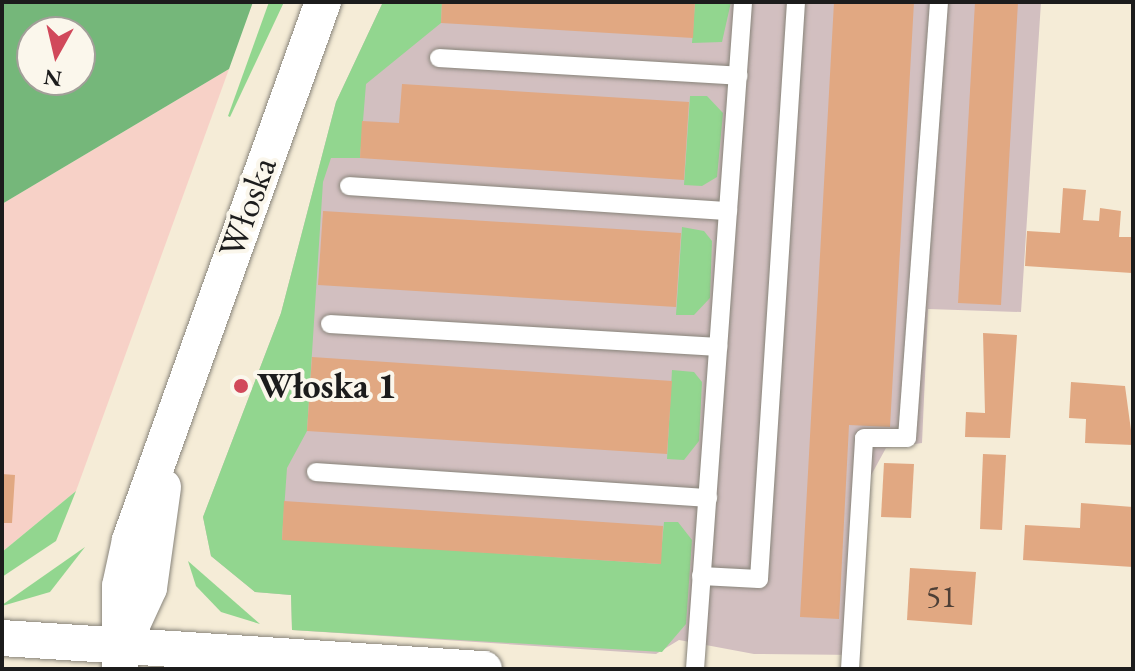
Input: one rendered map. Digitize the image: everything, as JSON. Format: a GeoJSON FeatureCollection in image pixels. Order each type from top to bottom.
{"type":"FeatureCollection","features":[{"type":"Feature","properties":{"kind":"street","name":"Włoska"},"geometry":{"type":"LineString","coordinates":[[121,658],[149,588],[171,412],[323,2]]}},
{"type":"Feature","properties":{"kind":"street"},"geometry":{"type":"LineString","coordinates":[[2,638],[121,658],[484,669]]}},
{"type":"Feature","properties":{"kind":"lane"},"geometry":{"type":"LineString","coordinates":[[695,669],[743,2]]}},
{"type":"Feature","properties":{"kind":"lane"},"geometry":{"type":"LineString","coordinates":[[701,576],[759,579],[796,2]]}},
{"type":"Feature","properties":{"kind":"lane"},"geometry":{"type":"LineString","coordinates":[[850,669],[864,438],[907,438],[939,2]]}},
{"type":"Feature","properties":{"kind":"lane"},"geometry":{"type":"LineString","coordinates":[[439,58],[738,76]]}},
{"type":"Feature","properties":{"kind":"lane"},"geometry":{"type":"LineString","coordinates":[[349,186],[728,211]]}},
{"type":"Feature","properties":{"kind":"lane"},"geometry":{"type":"LineString","coordinates":[[330,324],[718,347]]}},
{"type":"Feature","properties":{"kind":"lane"},"geometry":{"type":"LineString","coordinates":[[316,472],[708,498]]}},
{"type":"Feature","properties":{"kind":"shaded area"},"geometry":{"type":"Polygon","coordinates":[[[383,2],[1041,2],[1021,312],[928,309],[922,443],[886,448],[869,479],[859,655],[754,654],[679,640],[656,654],[292,630],[291,595],[255,592],[211,556],[203,517],[281,313],[336,102],[383,2]]]}},
{"type":"Feature","properties":{"kind":"shaded area"},"geometry":{"type":"Polygon","coordinates":[[[229,69],[76,491],[2,552],[2,204],[229,69]]]}},
{"type":"Feature","properties":{"kind":"green space"},"geometry":{"type":"Polygon","coordinates":[[[2,2],[253,2],[229,69],[2,204],[2,2]]]}},
{"type":"Feature","properties":{"kind":"green space"},"geometry":{"type":"Polygon","coordinates":[[[269,2],[284,2],[230,117],[228,116],[269,2]]]}},
{"type":"Feature","properties":{"kind":"green space"},"geometry":{"type":"Polygon","coordinates":[[[383,2],[442,2],[441,23],[366,84],[360,158],[331,158],[323,182],[307,431],[287,468],[282,539],[660,564],[664,522],[678,522],[692,540],[686,624],[662,652],[292,630],[291,595],[255,592],[211,556],[203,517],[281,313],[336,102],[383,2]]]}},
{"type":"Feature","properties":{"kind":"green space"},"geometry":{"type":"Polygon","coordinates":[[[695,2],[731,2],[722,42],[692,43],[695,2]]]}},
{"type":"Feature","properties":{"kind":"green space"},"geometry":{"type":"Polygon","coordinates":[[[690,96],[707,96],[723,113],[717,177],[702,186],[684,185],[690,96]]]}},
{"type":"Feature","properties":{"kind":"green space"},"geometry":{"type":"Polygon","coordinates":[[[682,227],[704,231],[712,241],[710,298],[694,315],[676,315],[682,227]]]}},
{"type":"Feature","properties":{"kind":"green space"},"geometry":{"type":"Polygon","coordinates":[[[672,370],[694,372],[702,382],[699,441],[684,460],[667,459],[672,370]]]}},
{"type":"Feature","properties":{"kind":"green space"},"geometry":{"type":"Polygon","coordinates":[[[76,491],[56,541],[2,577],[2,552],[76,491]]]}},
{"type":"Feature","properties":{"kind":"green space"},"geometry":{"type":"Polygon","coordinates":[[[85,547],[50,592],[2,606],[2,605],[85,547]]]}},
{"type":"Feature","properties":{"kind":"green space"},"geometry":{"type":"Polygon","coordinates":[[[188,561],[260,624],[221,612],[196,586],[188,561]]]}},
{"type":"Feature","properties":{"kind":"building"},"geometry":{"type":"Polygon","coordinates":[[[442,2],[695,2],[693,38],[441,23],[442,2]]]}},
{"type":"Feature","properties":{"kind":"building"},"geometry":{"type":"Polygon","coordinates":[[[834,2],[914,2],[890,427],[849,425],[839,619],[800,617],[834,2]]]}},
{"type":"Feature","properties":{"kind":"building"},"geometry":{"type":"Polygon","coordinates":[[[975,2],[1018,2],[1001,305],[958,303],[975,2]]]}},
{"type":"Feature","properties":{"kind":"building"},"geometry":{"type":"Polygon","coordinates":[[[402,84],[689,102],[684,180],[360,158],[362,121],[399,123],[402,84]]]}},
{"type":"Feature","properties":{"kind":"building"},"geometry":{"type":"Polygon","coordinates":[[[1063,188],[1086,190],[1083,220],[1099,221],[1100,208],[1121,211],[1119,237],[1133,237],[1132,273],[1025,266],[1027,231],[1060,233],[1063,188]]]}},
{"type":"Feature","properties":{"kind":"building"},"geometry":{"type":"Polygon","coordinates":[[[323,211],[681,233],[676,307],[318,285],[323,211]]]}},
{"type":"Feature","properties":{"kind":"building"},"geometry":{"type":"Polygon","coordinates":[[[983,333],[1017,335],[1010,438],[965,437],[966,412],[985,413],[983,333]]]}},
{"type":"Feature","properties":{"kind":"building"},"geometry":{"type":"Polygon","coordinates":[[[312,357],[672,381],[667,454],[307,431],[312,357]]]}},
{"type":"Feature","properties":{"kind":"building"},"geometry":{"type":"Polygon","coordinates":[[[1071,382],[1125,386],[1133,445],[1085,443],[1086,419],[1069,418],[1071,382]]]}},
{"type":"Feature","properties":{"kind":"building"},"geometry":{"type":"Polygon","coordinates":[[[983,454],[1006,455],[1002,530],[980,529],[983,454]]]}},
{"type":"Feature","properties":{"kind":"building"},"geometry":{"type":"Polygon","coordinates":[[[884,463],[914,464],[911,518],[881,517],[884,463]]]}},
{"type":"Feature","properties":{"kind":"building"},"geometry":{"type":"Polygon","coordinates":[[[2,474],[15,475],[12,523],[2,523],[2,474]]]}},
{"type":"Feature","properties":{"kind":"building"},"geometry":{"type":"Polygon","coordinates":[[[284,501],[663,526],[661,564],[282,540],[284,501]]]}},
{"type":"Feature","properties":{"kind":"building"},"geometry":{"type":"Polygon","coordinates":[[[1081,503],[1133,507],[1133,567],[1023,560],[1025,525],[1080,528],[1081,503]]]}},
{"type":"Feature","properties":{"kind":"building"},"geometry":{"type":"Polygon","coordinates":[[[910,568],[976,572],[972,625],[907,620],[910,568]]]}},
{"type":"Feature","properties":{"kind":"place","name":"Włoska 1"},"geometry":{"type":"Point","coordinates":[241,386]}}]}
